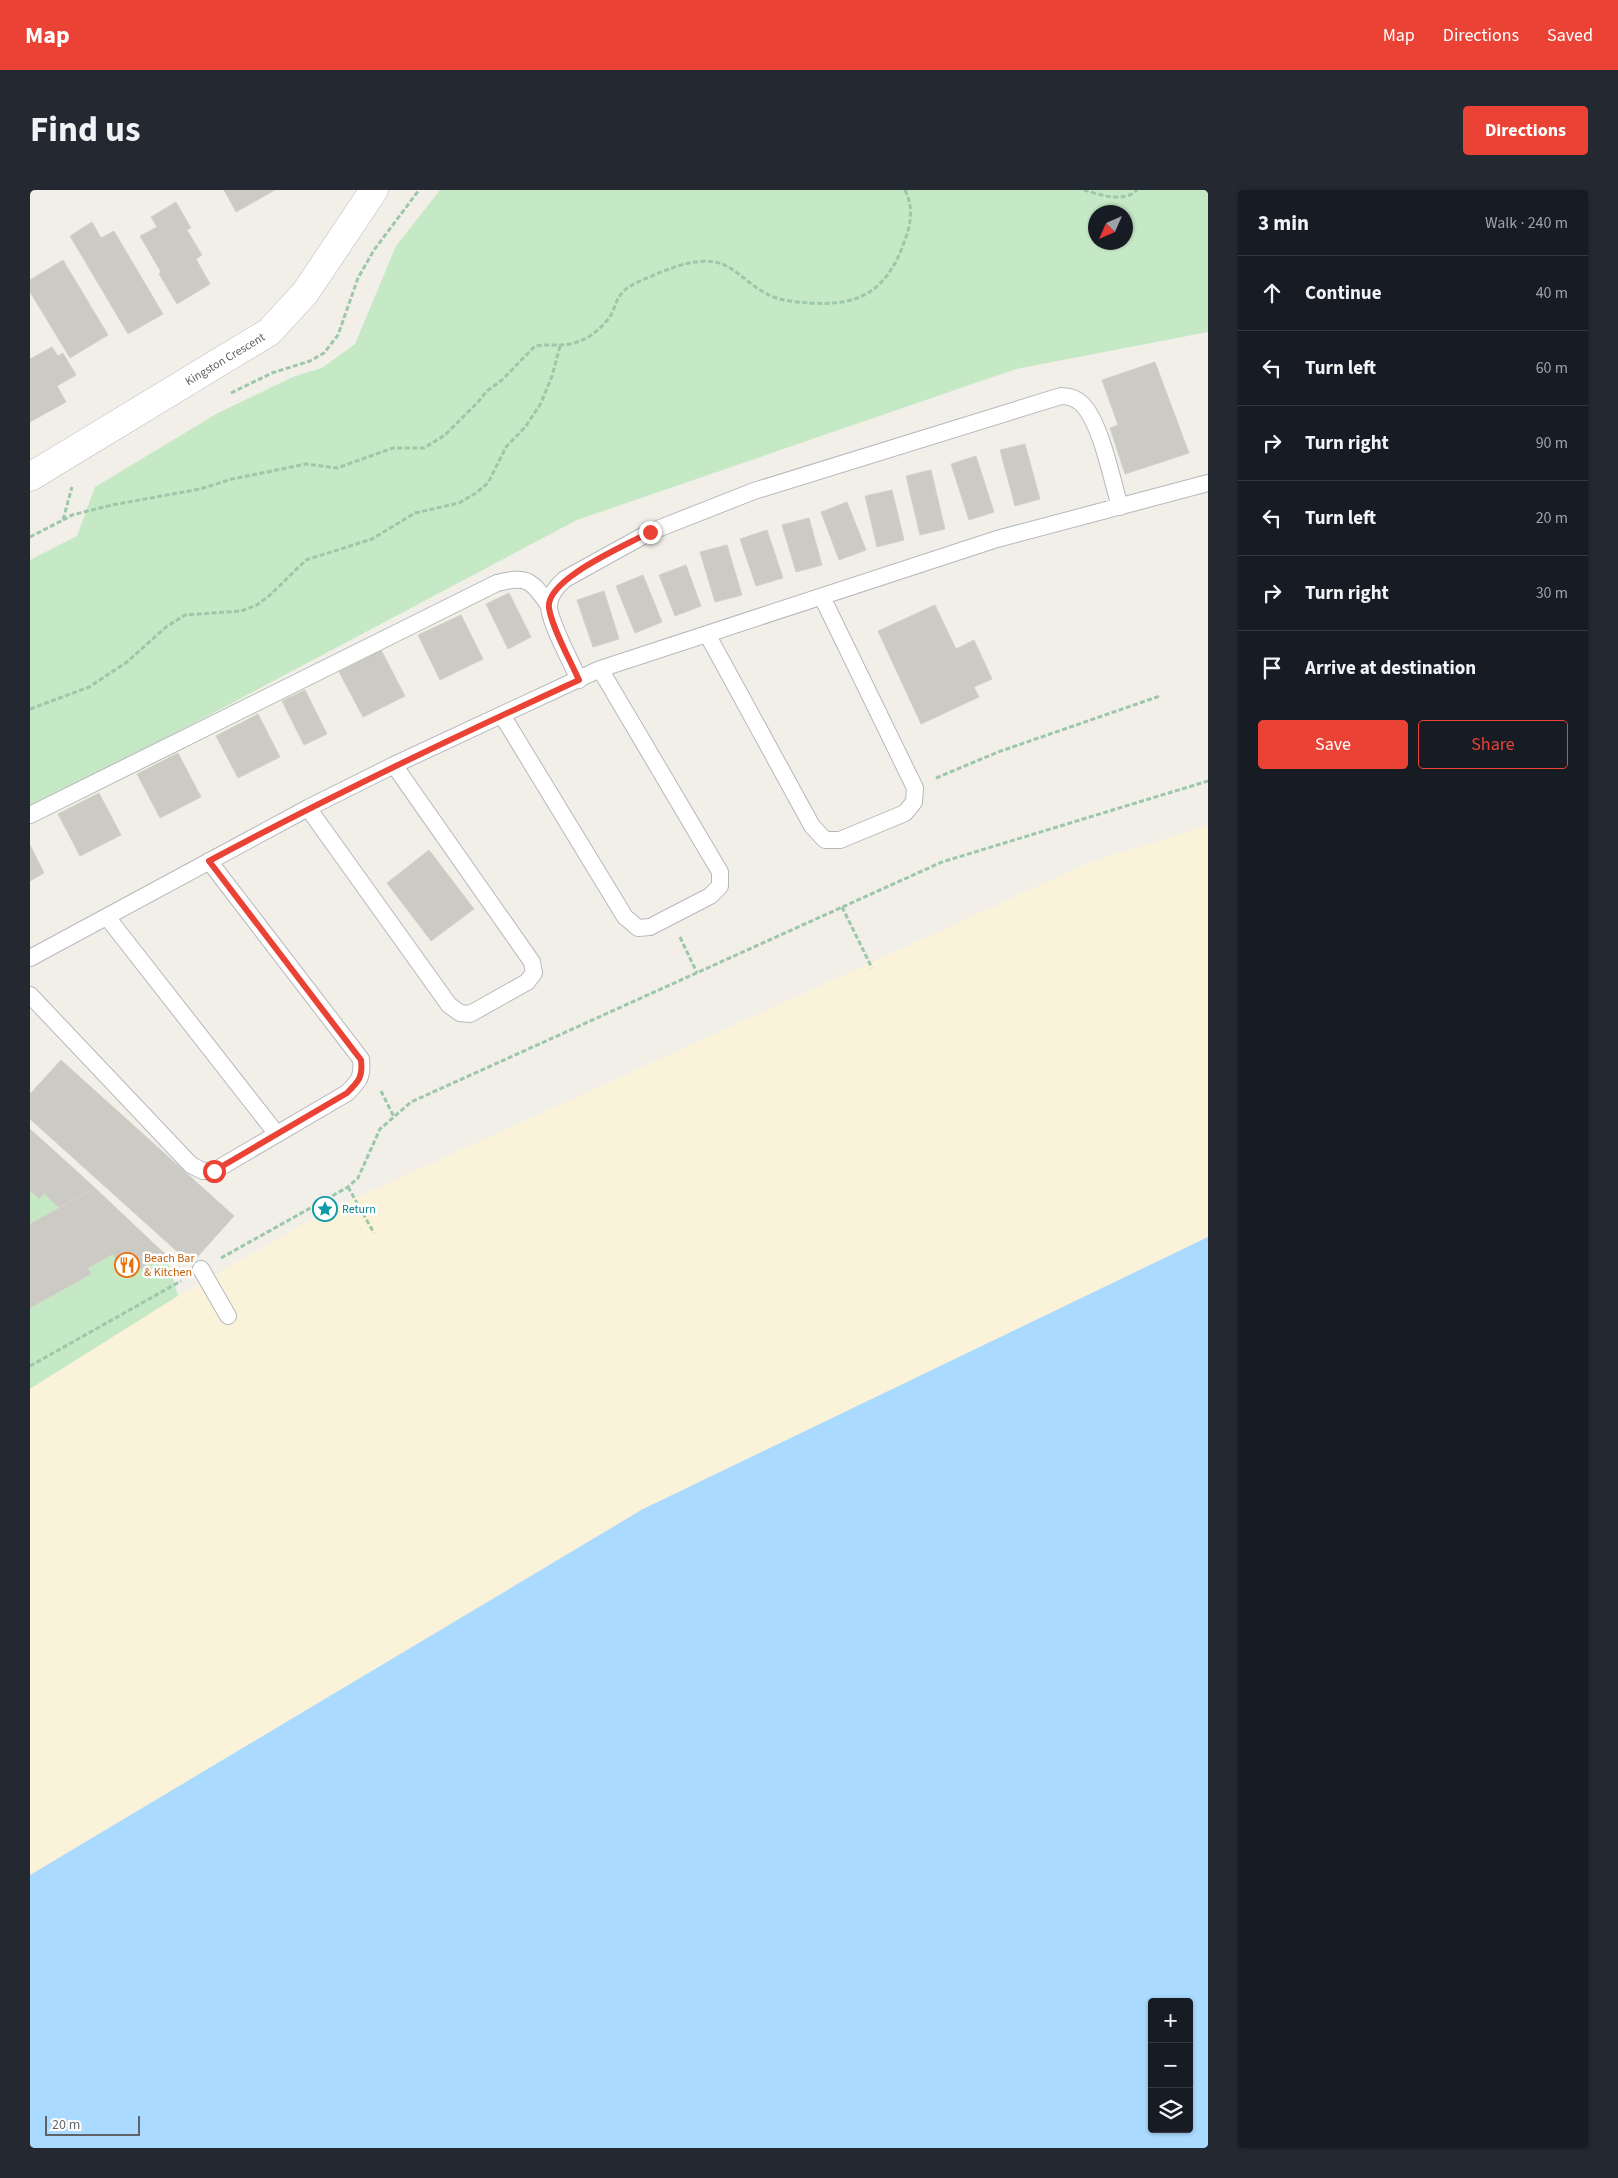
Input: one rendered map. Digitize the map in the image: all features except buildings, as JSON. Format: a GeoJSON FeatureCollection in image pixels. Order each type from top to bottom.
{"type":"FeatureCollection","features":[{"type":"Feature","properties":{"kind":"street","name":"Kingston Crescent"},"geometry":{"type":"LineString","coordinates":[[30,477],[269,332],[305,293],[374,190]]}},
{"type":"Feature","properties":{"kind":"lane"},"geometry":{"type":"LineString","coordinates":[[579,680],[551,618],[549,606],[551,596],[565,579],[650,532],[754,491],[1061,396],[1071,396],[1082,403],[1099,434],[1120,507]]}},
{"type":"Feature","properties":{"kind":"lane"},"geometry":{"type":"LineString","coordinates":[[30,958],[308,808],[394,765],[600,669],[997,539],[1208,483]]}},
{"type":"Feature","properties":{"kind":"lane"},"geometry":{"type":"LineString","coordinates":[[30,815],[497,583],[514,578],[526,581],[536,586],[549,606]]}},
{"type":"Feature","properties":{"kind":"lane"},"geometry":{"type":"LineString","coordinates":[[707,634],[812,826],[825,840],[840,840],[905,813],[914,802],[914,788],[822,597]]}},
{"type":"Feature","properties":{"kind":"lane"},"geometry":{"type":"LineString","coordinates":[[502,715],[625,917],[638,928],[650,927],[710,896],[720,886],[720,872],[600,669]]}},
{"type":"Feature","properties":{"kind":"lane"},"geometry":{"type":"LineString","coordinates":[[308,808],[449,1005],[460,1013],[470,1014],[527,982],[534,973],[532,962],[394,765]]}},
{"type":"Feature","properties":{"kind":"lane"},"geometry":{"type":"LineString","coordinates":[[30,995],[191,1165],[203,1172],[214,1171],[347,1093],[358,1082],[363,1072],[361,1060],[209,861]]}},
{"type":"Feature","properties":{"kind":"lane"},"geometry":{"type":"LineString","coordinates":[[107,917],[276,1133]]}},
{"type":"Feature","properties":{"kind":"lane"},"geometry":{"type":"LineString","coordinates":[[201,1269],[228,1316]]}},
{"type":"Feature","properties":{"kind":"path"},"geometry":{"type":"LineString","coordinates":[[30,537],[72,515],[112,505],[200,490],[232,479],[306,464],[337,468],[394,448],[424,448],[445,435],[487,391],[502,380],[535,346],[542,344],[560,346],[579,342],[594,333],[610,315],[617,298],[627,287],[682,265],[701,260],[724,263],[770,295],[794,302],[842,304],[860,298],[876,287],[889,272],[900,253],[911,224],[911,202],[905,190]]}},
{"type":"Feature","properties":{"kind":"path"},"geometry":{"type":"LineString","coordinates":[[1084,190],[1111,197],[1120,197],[1138,190]]}},
{"type":"Feature","properties":{"kind":"path"},"geometry":{"type":"LineString","coordinates":[[30,708],[89,687],[127,662],[166,627],[185,615],[241,611],[257,605],[306,560],[372,538],[415,513],[459,503],[476,493],[488,483],[506,447],[526,426],[541,403],[552,376],[560,346]]}},
{"type":"Feature","properties":{"kind":"path"},"geometry":{"type":"LineString","coordinates":[[59,459],[72,489],[63,520]]}},
{"type":"Feature","properties":{"kind":"path"},"geometry":{"type":"LineString","coordinates":[[914,788],[998,752],[1160,696]]}},
{"type":"Feature","properties":{"kind":"path"},"geometry":{"type":"LineString","coordinates":[[30,1366],[348,1187],[358,1178],[380,1129],[411,1102],[942,862],[1208,781]]}},
{"type":"Feature","properties":{"kind":"path"},"geometry":{"type":"LineString","coordinates":[[842,907],[872,968]]}},
{"type":"Feature","properties":{"kind":"path"},"geometry":{"type":"LineString","coordinates":[[670,917],[696,973]]}},
{"type":"Feature","properties":{"kind":"path"},"geometry":{"type":"LineString","coordinates":[[348,1187],[374,1233]]}},
{"type":"Feature","properties":{"kind":"green space"},"geometry":{"type":"Polygon","coordinates":[[[440,190],[1208,190],[1208,332],[1016,369],[577,520],[30,810],[30,560],[77,536],[95,487],[218,413],[295,376],[322,368],[355,344],[396,246],[440,190]]]}},
{"type":"Feature","properties":{"kind":"green space"},"geometry":{"type":"Polygon","coordinates":[[[30,1129],[166,1255],[178,1296],[30,1389],[30,1129]]]}},
{"type":"Feature","properties":{"kind":"sand"},"geometry":{"type":"Polygon","coordinates":[[[1208,825],[1208,1237],[30,1875],[30,1389],[178,1296],[323,1213],[1089,863],[1208,825]]]}},
{"type":"Feature","properties":{"kind":"water"},"geometry":{"type":"Polygon","coordinates":[[[1208,1237],[1208,2148],[30,2148],[30,1875],[643,1509],[1208,1237]]]}},
{"type":"Feature","properties":{"kind":"place","name":"Return"},"geometry":{"type":"Point","coordinates":[325,1209]}},
{"type":"Feature","properties":{"kind":"place","name":"Beach Bar & Kitchen"},"geometry":{"type":"Point","coordinates":[127,1265]}},
{"type":"Feature","properties":{"kind":"route"},"geometry":{"type":"LineString","coordinates":[[214,1171],[347,1093],[358,1082],[363,1072],[361,1060],[209,861],[394,765],[579,680],[551,618],[549,606],[551,596],[565,579],[650,532]]}}]}
